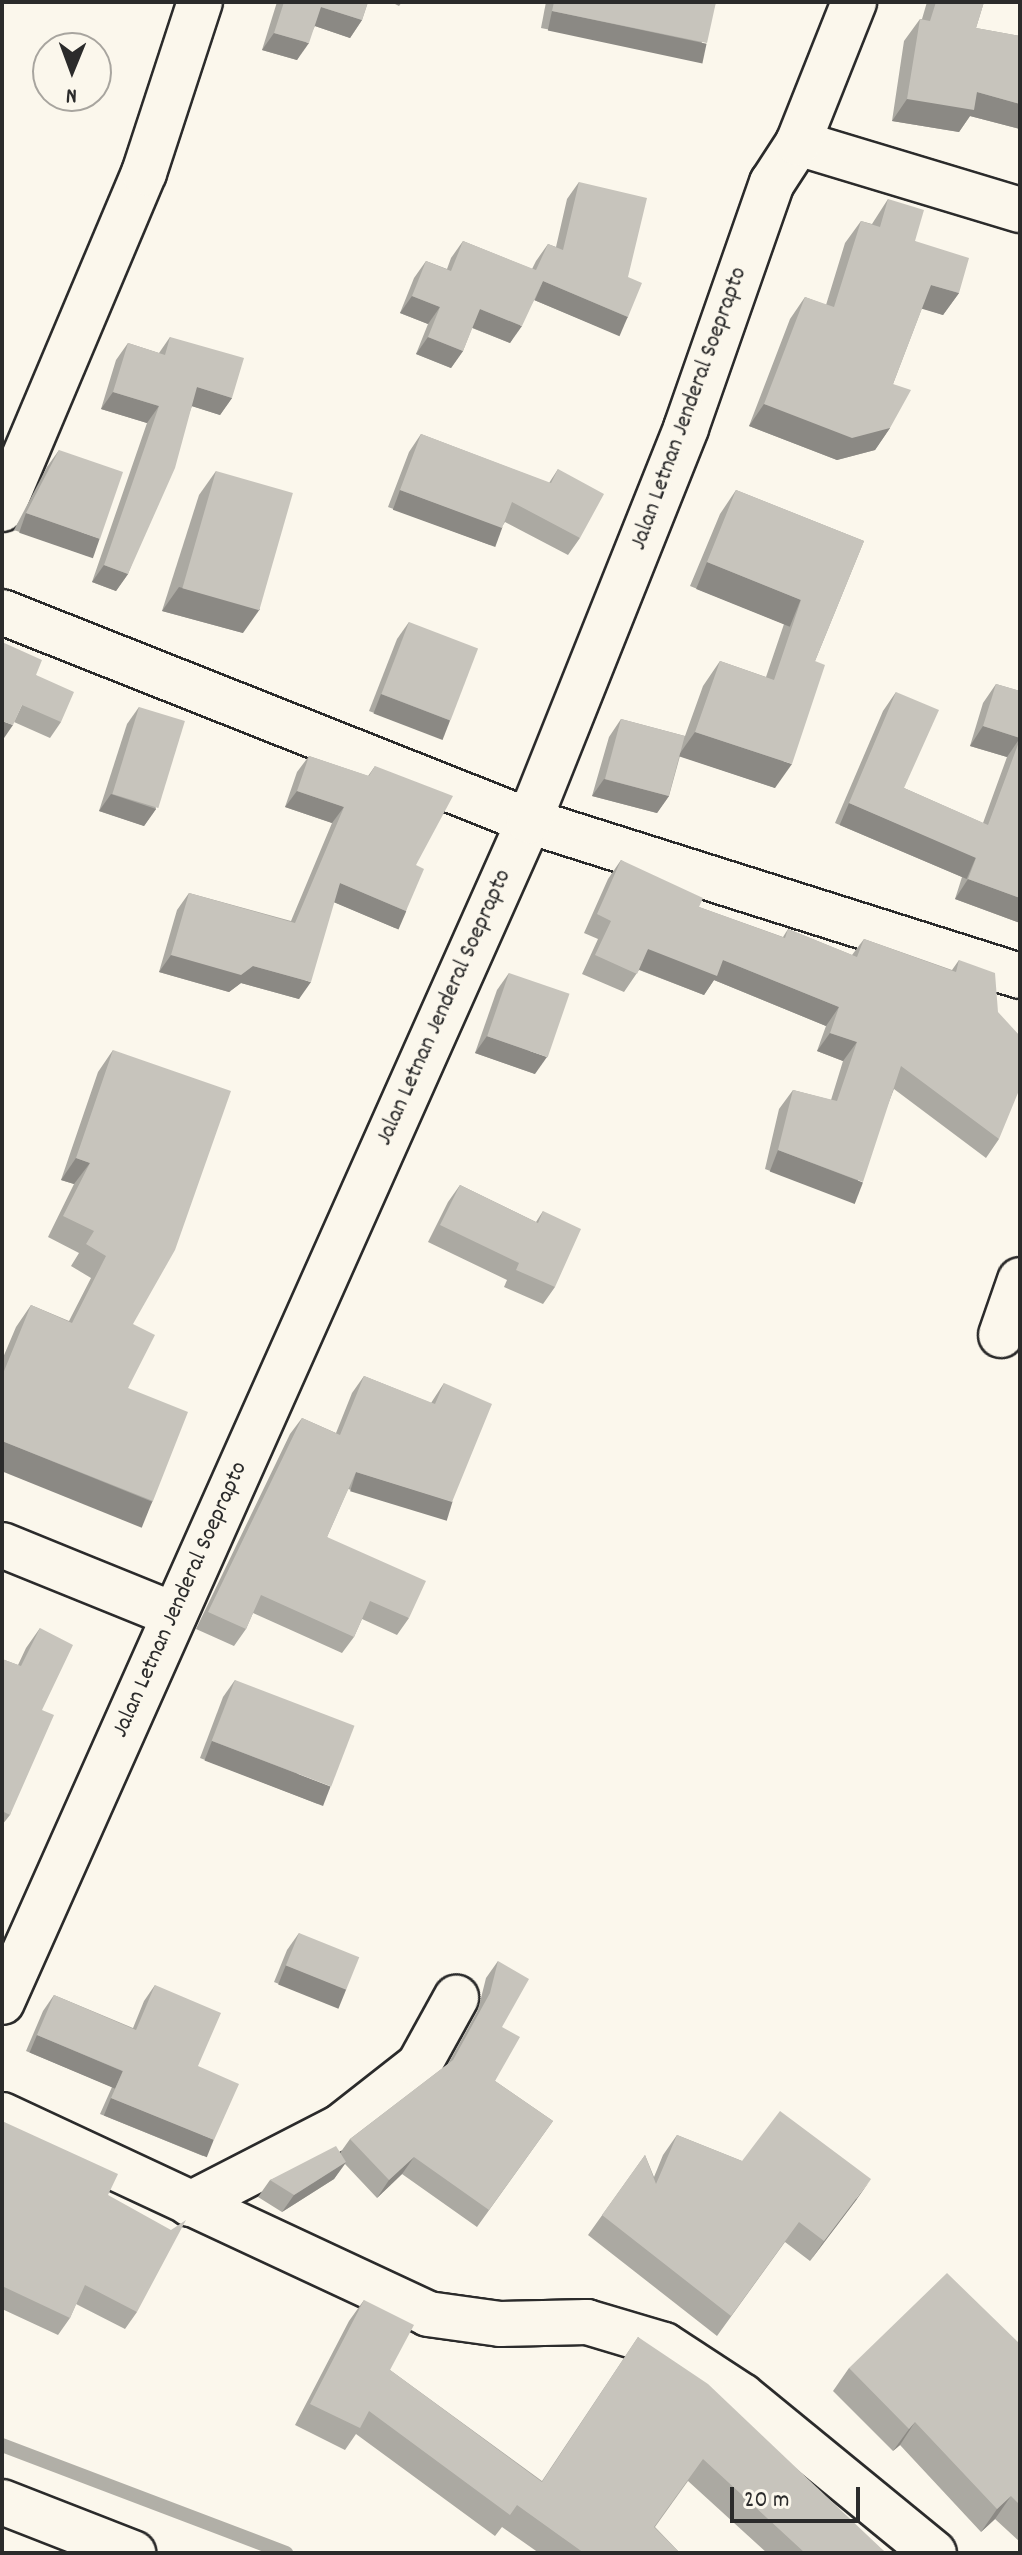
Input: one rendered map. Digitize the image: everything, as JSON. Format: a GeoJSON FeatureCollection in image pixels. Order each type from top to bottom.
{"type":"FeatureCollection","features":[{"type":"Feature","properties":{"kind":"street"},"geometry":{"type":"LineString","coordinates":[[2,509],[144,173],[200,2]]}},
{"type":"Feature","properties":{"kind":"street","name":"Jalan Letnan Jenderal Soeprapto"},"geometry":{"type":"LineString","coordinates":[[2,2002],[529,821],[686,428],[772,183],[798,143],[854,2]]}},
{"type":"Feature","properties":{"kind":"street"},"geometry":{"type":"LineString","coordinates":[[798,143],[1020,210]]}},
{"type":"Feature","properties":{"kind":"street"},"geometry":{"type":"LineString","coordinates":[[2,612],[529,821],[1020,976]]}},
{"type":"Feature","properties":{"kind":"street"},"geometry":{"type":"LineString","coordinates":[[1001,1335],[1020,1280]]}},
{"type":"Feature","properties":{"kind":"street"},"geometry":{"type":"LineString","coordinates":[[2,1545],[174,1615]]}},
{"type":"Feature","properties":{"kind":"street"},"geometry":{"type":"LineString","coordinates":[[190,2204],[340,2127],[419,2065],[456,1998]]}},
{"type":"Feature","properties":{"kind":"street"},"geometry":{"type":"LineString","coordinates":[[2,2115],[428,2314],[488,2323],[587,2322],[664,2345],[742,2396],[934,2553]]}},
{"type":"Feature","properties":{"kind":"street"},"geometry":{"type":"LineString","coordinates":[[2,2502],[133,2553]]}},
{"type":"Feature","properties":{"kind":"building"},"geometry":{"type":"Polygon","coordinates":[[[284,2],[368,2],[362,20],[321,7],[309,43],[274,33],[284,2]]]}},
{"type":"Feature","properties":{"kind":"building"},"geometry":{"type":"Polygon","coordinates":[[[554,2],[716,2],[707,43],[552,11],[554,2]]]}},
{"type":"Feature","properties":{"kind":"building"},"geometry":{"type":"Polygon","coordinates":[[[936,2],[984,2],[976,28],[1020,36],[1020,104],[977,92],[974,110],[907,99],[920,19],[930,21],[936,2]]]}},
{"type":"Feature","properties":{"kind":"building"},"geometry":{"type":"Polygon","coordinates":[[[579,182],[647,198],[628,277],[642,283],[628,317],[543,281],[522,326],[480,309],[463,351],[428,337],[440,307],[412,296],[426,261],[451,271],[463,241],[536,270],[548,244],[563,250],[579,182]]]}},
{"type":"Feature","properties":{"kind":"building"},"geometry":{"type":"Polygon","coordinates":[[[888,199],[924,210],[915,241],[969,258],[959,293],[931,285],[893,384],[911,390],[890,428],[852,438],[764,404],[805,297],[834,307],[861,221],[880,227],[888,199]]]}},
{"type":"Feature","properties":{"kind":"building"},"geometry":{"type":"Polygon","coordinates":[[[170,337],[244,358],[232,398],[197,387],[175,468],[128,574],[104,565],[159,406],[113,392],[128,343],[165,355],[170,337]]]}},
{"type":"Feature","properties":{"kind":"building"},"geometry":{"type":"Polygon","coordinates":[[[421,434],[551,483],[558,469],[604,494],[580,538],[512,502],[502,528],[400,490],[421,434]]]}},
{"type":"Feature","properties":{"kind":"building"},"geometry":{"type":"Polygon","coordinates":[[[59,450],[123,472],[100,539],[26,513],[59,450]]]}},
{"type":"Feature","properties":{"kind":"building"},"geometry":{"type":"Polygon","coordinates":[[[216,471],[293,493],[259,610],[182,588],[216,471]]]}},
{"type":"Feature","properties":{"kind":"building"},"geometry":{"type":"Polygon","coordinates":[[[736,490],[864,541],[815,661],[825,665],[792,764],[695,732],[720,661],[774,680],[801,600],[707,562],[736,490]]]}},
{"type":"Feature","properties":{"kind":"building"},"geometry":{"type":"Polygon","coordinates":[[[409,622],[478,649],[450,720],[381,694],[409,622]]]}},
{"type":"Feature","properties":{"kind":"building"},"geometry":{"type":"Polygon","coordinates":[[[2,642],[42,660],[36,675],[74,692],[61,722],[22,705],[13,725],[2,721],[2,642]]]}},
{"type":"Feature","properties":{"kind":"building"},"geometry":{"type":"Polygon","coordinates":[[[996,684],[1020,691],[1020,738],[983,726],[996,684]]]}},
{"type":"Feature","properties":{"kind":"building"},"geometry":{"type":"Polygon","coordinates":[[[896,692],[939,710],[904,788],[988,825],[1020,739],[1020,898],[968,879],[976,858],[849,803],[896,692]]]}},
{"type":"Feature","properties":{"kind":"building"},"geometry":{"type":"Polygon","coordinates":[[[139,707],[185,721],[158,808],[112,794],[139,707]]]}},
{"type":"Feature","properties":{"kind":"building"},"geometry":{"type":"Polygon","coordinates":[[[621,719],[685,736],[669,796],[605,779],[621,719]]]}},
{"type":"Feature","properties":{"kind":"building"},"geometry":{"type":"Polygon","coordinates":[[[309,756],[369,776],[375,766],[453,796],[416,865],[424,869],[406,911],[340,883],[311,982],[253,966],[241,975],[171,955],[189,893],[295,923],[344,807],[297,791],[309,756]]]}},
{"type":"Feature","properties":{"kind":"building"},"geometry":{"type":"Polygon","coordinates":[[[621,860],[703,898],[699,907],[785,938],[788,929],[857,957],[864,939],[956,972],[959,960],[995,973],[998,1012],[1020,1036],[1020,1088],[999,1139],[901,1066],[863,1182],[778,1150],[793,1090],[837,1101],[857,1042],[830,1033],[839,1007],[723,960],[717,976],[648,949],[637,974],[595,955],[611,921],[597,914],[621,860]]]}},
{"type":"Feature","properties":{"kind":"building"},"geometry":{"type":"Polygon","coordinates":[[[509,973],[570,994],[548,1057],[487,1036],[509,973]]]}},
{"type":"Feature","properties":{"kind":"building"},"geometry":{"type":"Polygon","coordinates":[[[113,1050],[231,1091],[175,1250],[133,1324],[155,1335],[128,1388],[188,1412],[153,1501],[2,1441],[2,1376],[31,1305],[72,1323],[106,1256],[86,1244],[94,1231],[63,1216],[90,1163],[76,1158],[113,1050]]]}},
{"type":"Feature","properties":{"kind":"building"},"geometry":{"type":"Polygon","coordinates":[[[460,1185],[538,1223],[543,1211],[581,1229],[555,1287],[516,1270],[519,1263],[440,1225],[460,1185]]]}},
{"type":"Feature","properties":{"kind":"building"},"geometry":{"type":"Polygon","coordinates":[[[364,1376],[435,1404],[444,1383],[492,1404],[452,1502],[356,1472],[327,1537],[426,1581],[409,1618],[370,1601],[354,1637],[261,1595],[246,1629],[208,1612],[302,1418],[340,1435],[364,1376]]]}},
{"type":"Feature","properties":{"kind":"building"},"geometry":{"type":"Polygon","coordinates":[[[40,1628],[73,1645],[42,1710],[54,1715],[10,1815],[2,1811],[2,1659],[21,1666],[40,1628]]]}},
{"type":"Feature","properties":{"kind":"building"},"geometry":{"type":"Polygon","coordinates":[[[235,1680],[354,1726],[331,1787],[212,1741],[235,1680]]]}},
{"type":"Feature","properties":{"kind":"building"},"geometry":{"type":"Polygon","coordinates":[[[299,1933],[359,1957],[346,1990],[286,1965],[299,1933]]]}},
{"type":"Feature","properties":{"kind":"building"},"geometry":{"type":"Polygon","coordinates":[[[498,1961],[529,1979],[502,2027],[520,2037],[495,2081],[553,2121],[489,2210],[414,2157],[389,2180],[350,2139],[453,2060],[490,1993],[498,1961]]]}},
{"type":"Feature","properties":{"kind":"building"},"geometry":{"type":"Polygon","coordinates":[[[155,1985],[221,2013],[198,2066],[239,2084],[214,2140],[111,2098],[123,2071],[37,2035],[54,1995],[136,2030],[155,1985]]]}},
{"type":"Feature","properties":{"kind":"building"},"geometry":{"type":"Polygon","coordinates":[[[780,2111],[871,2179],[824,2241],[799,2222],[731,2316],[602,2215],[645,2155],[656,2184],[677,2135],[742,2161],[780,2111]]]}},
{"type":"Feature","properties":{"kind":"building"},"geometry":{"type":"Polygon","coordinates":[[[2,2121],[118,2174],[108,2195],[171,2230],[186,2220],[137,2312],[85,2285],[70,2318],[2,2286],[2,2121]]]}},
{"type":"Feature","properties":{"kind":"building"},"geometry":{"type":"Polygon","coordinates":[[[336,2146],[346,2162],[294,2195],[270,2180],[336,2146]]]}},
{"type":"Feature","properties":{"kind":"building"},"geometry":{"type":"Polygon","coordinates":[[[947,2273],[1020,2344],[1020,2505],[1011,2496],[997,2509],[915,2422],[909,2429],[849,2368],[947,2273]]]}},
{"type":"Feature","properties":{"kind":"building"},"geometry":{"type":"Polygon","coordinates":[[[364,2300],[414,2325],[390,2370],[542,2482],[638,2337],[708,2384],[886,2553],[805,2553],[703,2459],[654,2527],[680,2553],[584,2553],[517,2505],[510,2515],[369,2411],[360,2428],[310,2404],[364,2300]]]}},
{"type":"Feature","properties":{"kind":"waterway"},"geometry":{"type":"LineString","coordinates":[[2,2445],[286,2553]]}}]}
